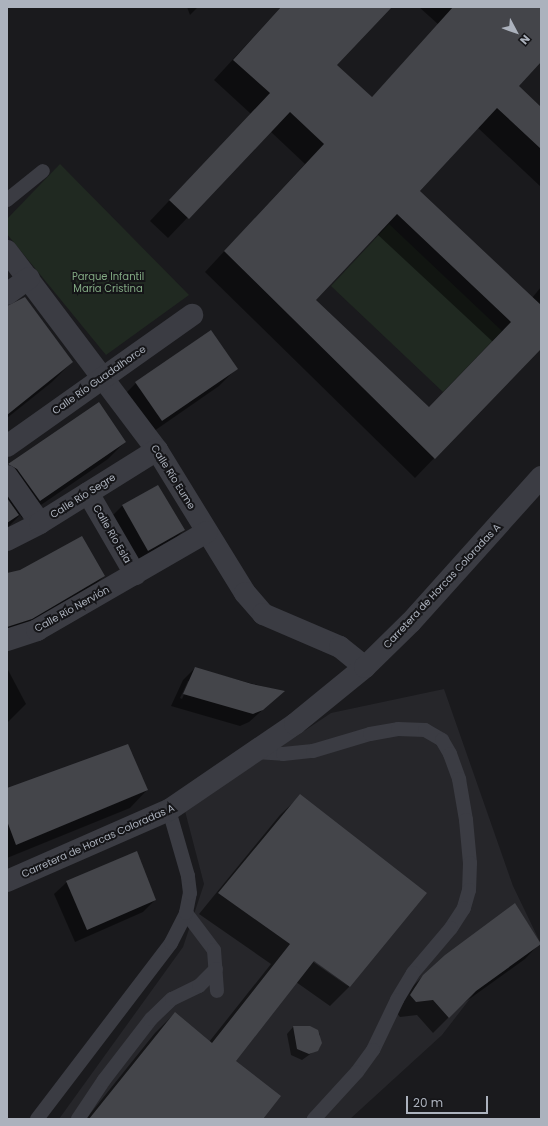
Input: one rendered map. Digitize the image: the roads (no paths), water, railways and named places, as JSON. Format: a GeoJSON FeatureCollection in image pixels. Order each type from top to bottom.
{"type":"FeatureCollection","features":[{"type":"Feature","properties":{"kind":"street","name":"Calle Río Eume"},"geometry":{"type":"LineString","coordinates":[[7,251],[29,278],[157,450],[245,593],[263,614],[340,647],[365,667]]}},
{"type":"Feature","properties":{"kind":"street"},"geometry":{"type":"LineString","coordinates":[[7,294],[29,278]]}},
{"type":"Feature","properties":{"kind":"street","name":"Calle Río Guadalhorce"},"geometry":{"type":"LineString","coordinates":[[7,446],[192,315]]}},
{"type":"Feature","properties":{"kind":"street","name":"Calle Río Segre"},"geometry":{"type":"LineString","coordinates":[[7,540],[40,523],[157,450]]}},
{"type":"Feature","properties":{"kind":"street"},"geometry":{"type":"LineString","coordinates":[[7,476],[40,523]]}},
{"type":"Feature","properties":{"kind":"street","name":"Carretera de Horcas Coloradas A"},"geometry":{"type":"LineString","coordinates":[[7,881],[169,810],[256,752],[365,667],[411,622],[541,477]]}},
{"type":"Feature","properties":{"kind":"street","name":"Calle Río Esla"},"geometry":{"type":"LineString","coordinates":[[88,493],[135,574]]}},
{"type":"Feature","properties":{"kind":"street","name":"Calle Río Nervión"},"geometry":{"type":"LineString","coordinates":[[7,640],[37,630],[207,532]]}},
{"type":"Feature","properties":{"kind":"lane"},"geometry":{"type":"LineString","coordinates":[[7,200],[43,171]]}},
{"type":"Feature","properties":{"kind":"lane"},"geometry":{"type":"LineString","coordinates":[[256,752],[283,754],[313,751],[370,734],[398,728],[425,730],[442,740],[450,754],[460,779],[470,863],[469,890],[464,908],[451,928],[413,973],[396,1000],[373,1050],[358,1072],[314,1119]]}},
{"type":"Feature","properties":{"kind":"lane"},"geometry":{"type":"LineString","coordinates":[[37,1119],[171,943],[186,913],[190,893],[188,876],[169,810]]}},
{"type":"Feature","properties":{"kind":"lane"},"geometry":{"type":"LineString","coordinates":[[186,913],[214,950],[217,991]]}},
{"type":"Feature","properties":{"kind":"lane"},"geometry":{"type":"LineString","coordinates":[[78,1119],[104,1080],[154,1014],[172,999],[199,986],[216,969]]}},
{"type":"Feature","properties":{"kind":"park label","name":"Parque Infantil María Cristina"},"geometry":{"type":"Point","coordinates":[108,282]}}]}
